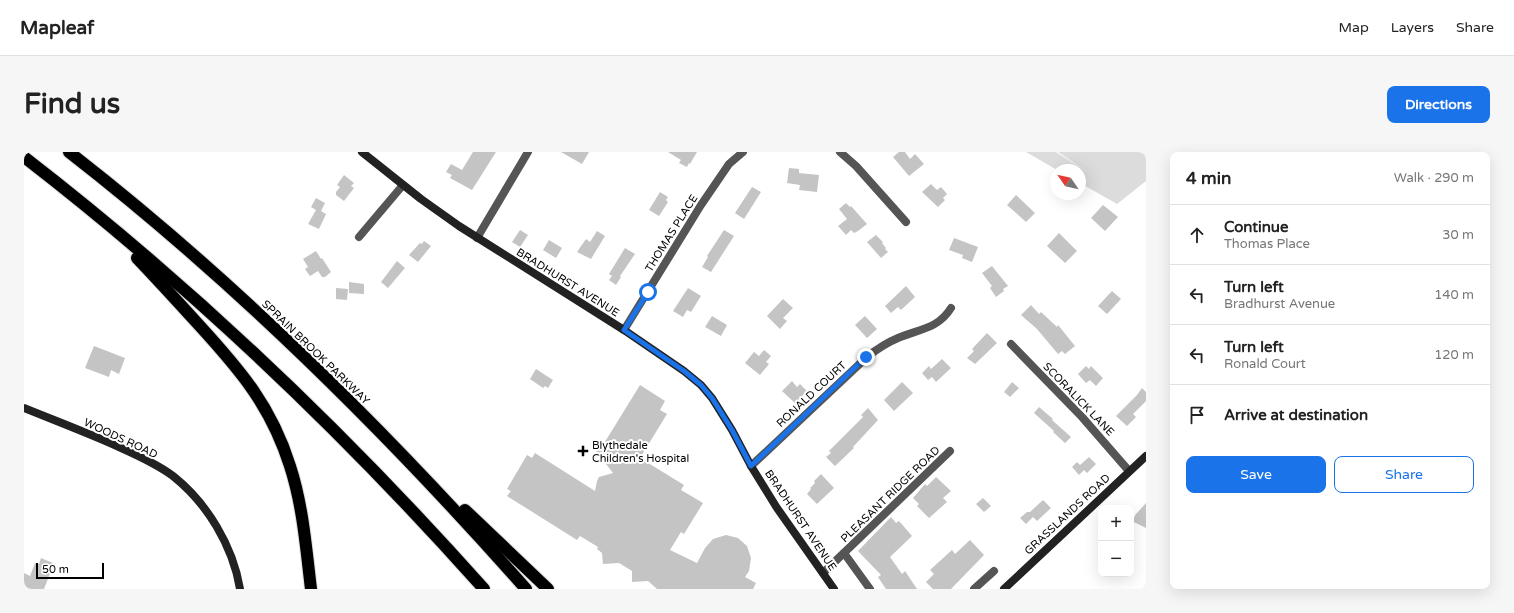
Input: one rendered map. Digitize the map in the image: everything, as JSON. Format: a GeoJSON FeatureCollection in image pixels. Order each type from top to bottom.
{"type":"FeatureCollection","features":[{"type":"Feature","properties":{"kind":"highway","name":"SPRAIN BROOK PARKWAY"},"geometry":{"type":"LineString","coordinates":[[69,152],[135,206],[211,272],[277,333],[373,426],[462,518],[526,589]]}},
{"type":"Feature","properties":{"kind":"highway"},"geometry":{"type":"LineString","coordinates":[[24,157],[102,219],[194,298],[294,392],[386,483],[484,589]]}},
{"type":"Feature","properties":{"kind":"highway"},"geometry":{"type":"LineString","coordinates":[[102,219],[236,366],[264,406],[279,436],[294,480],[300,508],[311,589]]}},
{"type":"Feature","properties":{"kind":"highway"},"geometry":{"type":"LineString","coordinates":[[373,426],[548,589]]}},
{"type":"Feature","properties":{"kind":"main road","name":"BRADHURST AVENUE"},"geometry":{"type":"LineString","coordinates":[[362,152],[440,213],[477,238],[624,330],[684,371],[701,385],[712,398],[732,430],[751,466],[777,508],[834,589]]}},
{"type":"Feature","properties":{"kind":"main road","name":"WOODS ROAD"},"geometry":{"type":"LineString","coordinates":[[24,408],[95,436],[137,455],[173,476],[197,500],[216,527],[231,555],[240,589]]}},
{"type":"Feature","properties":{"kind":"main road","name":"GRASSLANDS ROAD"},"geometry":{"type":"LineString","coordinates":[[1004,589],[1146,456]]}},
{"type":"Feature","properties":{"kind":"street"},"geometry":{"type":"LineString","coordinates":[[477,238],[528,152]]}},
{"type":"Feature","properties":{"kind":"street","name":"THOMAS PLACE"},"geometry":{"type":"LineString","coordinates":[[624,330],[701,205],[729,164],[743,152]]}},
{"type":"Feature","properties":{"kind":"street"},"geometry":{"type":"LineString","coordinates":[[840,152],[856,166],[906,222]]}},
{"type":"Feature","properties":{"kind":"street"},"geometry":{"type":"LineString","coordinates":[[359,237],[403,185]]}},
{"type":"Feature","properties":{"kind":"street","name":"RONALD COURT"},"geometry":{"type":"LineString","coordinates":[[751,466],[866,357],[880,346],[899,337],[929,328],[946,315],[951,308]]}},
{"type":"Feature","properties":{"kind":"street","name":"SCORALICK LANE"},"geometry":{"type":"LineString","coordinates":[[1011,344],[1082,418],[1129,471]]}},
{"type":"Feature","properties":{"kind":"street","name":"PLEASANT RIDGE ROAD"},"geometry":{"type":"LineString","coordinates":[[823,573],[950,451]]}},
{"type":"Feature","properties":{"kind":"street","name":"PLEASANT RIDGE ROAD"},"geometry":{"type":"LineString","coordinates":[[844,553],[870,589]]}},
{"type":"Feature","properties":{"kind":"street"},"geometry":{"type":"LineString","coordinates":[[974,589],[994,571]]}},
{"type":"Feature","properties":{"kind":"street"},"geometry":{"type":"LineString","coordinates":[[981,582],[988,589]]}},
{"type":"Feature","properties":{"kind":"shaded area"},"geometry":{"type":"Polygon","coordinates":[[[1026,152],[1056,152],[1075,164],[1050,164],[1050,166],[1026,152]]]}},
{"type":"Feature","properties":{"kind":"shaded area"},"geometry":{"type":"Polygon","coordinates":[[[1058,152],[1146,152],[1146,181],[1117,204],[1086,186],[1086,171],[1092,175],[1086,171],[1086,164],[1076,164],[1058,152]]]}},
{"type":"Feature","properties":{"kind":"building"},"geometry":{"type":"Polygon","coordinates":[[[473,152],[496,152],[472,190],[450,178],[452,175],[446,172],[451,164],[462,170],[473,152]]]}},
{"type":"Feature","properties":{"kind":"building"},"geometry":{"type":"Polygon","coordinates":[[[561,152],[589,152],[582,164],[561,152]]]}},
{"type":"Feature","properties":{"kind":"building"},"geometry":{"type":"Polygon","coordinates":[[[668,152],[697,152],[687,167],[679,163],[681,160],[668,152]]]}},
{"type":"Feature","properties":{"kind":"building"},"geometry":{"type":"Polygon","coordinates":[[[899,152],[905,152],[910,159],[915,154],[924,164],[909,176],[893,157],[899,152]]]}},
{"type":"Feature","properties":{"kind":"building"},"geometry":{"type":"Polygon","coordinates":[[[789,168],[799,169],[799,173],[819,175],[817,192],[799,190],[800,185],[787,183],[789,168]]]}},
{"type":"Feature","properties":{"kind":"building"},"geometry":{"type":"Polygon","coordinates":[[[344,175],[354,183],[351,186],[354,188],[344,201],[336,195],[336,192],[340,187],[337,185],[344,175]]]}},
{"type":"Feature","properties":{"kind":"building"},"geometry":{"type":"Polygon","coordinates":[[[931,184],[937,190],[941,187],[947,194],[943,198],[945,200],[938,207],[922,192],[931,184]]]}},
{"type":"Feature","properties":{"kind":"building"},"geometry":{"type":"Polygon","coordinates":[[[752,187],[761,192],[744,219],[735,213],[752,187]]]}},
{"type":"Feature","properties":{"kind":"building"},"geometry":{"type":"Polygon","coordinates":[[[660,192],[668,197],[666,200],[668,202],[659,216],[649,210],[660,192]]]}},
{"type":"Feature","properties":{"kind":"building"},"geometry":{"type":"Polygon","coordinates":[[[1016,195],[1035,213],[1026,222],[1007,205],[1016,195]]]}},
{"type":"Feature","properties":{"kind":"building"},"geometry":{"type":"Polygon","coordinates":[[[316,198],[325,203],[321,211],[326,214],[319,229],[308,224],[316,210],[311,207],[316,198]]]}},
{"type":"Feature","properties":{"kind":"building"},"geometry":{"type":"Polygon","coordinates":[[[846,203],[850,207],[851,206],[867,224],[854,233],[851,230],[846,235],[838,226],[847,219],[839,209],[846,203]]]}},
{"type":"Feature","properties":{"kind":"building"},"geometry":{"type":"Polygon","coordinates":[[[1103,205],[1118,217],[1105,231],[1091,218],[1103,205]]]}},
{"type":"Feature","properties":{"kind":"building"},"geometry":{"type":"Polygon","coordinates":[[[520,230],[528,235],[520,247],[512,242],[520,230]]]}},
{"type":"Feature","properties":{"kind":"building"},"geometry":{"type":"Polygon","coordinates":[[[724,230],[734,236],[711,272],[702,267],[708,257],[707,256],[724,230]]]}},
{"type":"Feature","properties":{"kind":"building"},"geometry":{"type":"Polygon","coordinates":[[[597,231],[605,236],[591,259],[577,252],[586,239],[590,242],[597,231]]]}},
{"type":"Feature","properties":{"kind":"building"},"geometry":{"type":"Polygon","coordinates":[[[1059,233],[1077,251],[1065,263],[1047,246],[1059,233]]]}},
{"type":"Feature","properties":{"kind":"building"},"geometry":{"type":"Polygon","coordinates":[[[876,235],[883,242],[882,243],[886,248],[885,249],[888,252],[881,258],[867,242],[876,235]]]}},
{"type":"Feature","properties":{"kind":"building"},"geometry":{"type":"Polygon","coordinates":[[[954,238],[978,247],[972,262],[962,258],[963,255],[949,250],[954,238]]]}},
{"type":"Feature","properties":{"kind":"building"},"geometry":{"type":"Polygon","coordinates":[[[549,240],[562,248],[556,258],[543,250],[549,240]]]}},
{"type":"Feature","properties":{"kind":"building"},"geometry":{"type":"Polygon","coordinates":[[[424,241],[431,246],[418,262],[409,255],[420,243],[422,244],[424,241]]]}},
{"type":"Feature","properties":{"kind":"building"},"geometry":{"type":"Polygon","coordinates":[[[625,248],[635,254],[620,276],[621,277],[616,285],[609,280],[612,276],[609,274],[625,248]]]}},
{"type":"Feature","properties":{"kind":"building"},"geometry":{"type":"Polygon","coordinates":[[[316,251],[331,272],[325,277],[322,277],[318,271],[310,276],[305,269],[308,267],[303,259],[316,251]]]}},
{"type":"Feature","properties":{"kind":"building"},"geometry":{"type":"Polygon","coordinates":[[[397,261],[405,268],[388,288],[381,282],[397,261]]]}},
{"type":"Feature","properties":{"kind":"building"},"geometry":{"type":"Polygon","coordinates":[[[992,266],[1008,286],[996,297],[990,288],[992,286],[982,273],[992,266]]]}},
{"type":"Feature","properties":{"kind":"building"},"geometry":{"type":"Polygon","coordinates":[[[349,282],[364,284],[364,294],[349,293],[349,282]]]}},
{"type":"Feature","properties":{"kind":"building"},"geometry":{"type":"Polygon","coordinates":[[[906,286],[915,297],[901,310],[898,307],[891,313],[885,306],[906,286]]]}},
{"type":"Feature","properties":{"kind":"building"},"geometry":{"type":"Polygon","coordinates":[[[336,288],[348,289],[347,300],[336,299],[336,288]]]}},
{"type":"Feature","properties":{"kind":"building"},"geometry":{"type":"Polygon","coordinates":[[[688,288],[701,296],[691,312],[687,310],[683,317],[673,311],[688,288]]]}},
{"type":"Feature","properties":{"kind":"building"},"geometry":{"type":"Polygon","coordinates":[[[1112,291],[1121,299],[1107,314],[1098,306],[1112,291]]]}},
{"type":"Feature","properties":{"kind":"building"},"geometry":{"type":"Polygon","coordinates":[[[783,299],[793,308],[783,318],[787,321],[780,329],[767,316],[783,299]]]}},
{"type":"Feature","properties":{"kind":"building"},"geometry":{"type":"Polygon","coordinates":[[[1031,305],[1039,314],[1041,312],[1057,327],[1058,325],[1075,346],[1065,354],[1062,351],[1058,354],[1037,329],[1021,315],[1031,305]]]}},
{"type":"Feature","properties":{"kind":"building"},"geometry":{"type":"Polygon","coordinates":[[[712,316],[727,325],[721,336],[705,327],[712,316]]]}},
{"type":"Feature","properties":{"kind":"building"},"geometry":{"type":"Polygon","coordinates":[[[865,316],[877,329],[867,338],[855,325],[865,316]]]}},
{"type":"Feature","properties":{"kind":"building"},"geometry":{"type":"Polygon","coordinates":[[[987,333],[997,343],[975,364],[967,358],[974,351],[972,349],[987,333]]]}},
{"type":"Feature","properties":{"kind":"building"},"geometry":{"type":"Polygon","coordinates":[[[94,346],[125,358],[119,374],[111,370],[109,377],[85,368],[94,346]]]}},
{"type":"Feature","properties":{"kind":"building"},"geometry":{"type":"Polygon","coordinates":[[[764,350],[771,356],[766,362],[769,364],[760,375],[745,363],[754,352],[759,356],[764,350]]]}},
{"type":"Feature","properties":{"kind":"building"},"geometry":{"type":"Polygon","coordinates":[[[942,359],[951,368],[936,382],[932,377],[928,380],[922,373],[929,366],[931,369],[942,359]]]}},
{"type":"Feature","properties":{"kind":"building"},"geometry":{"type":"Polygon","coordinates":[[[1086,366],[1089,369],[1091,366],[1103,378],[1096,386],[1090,380],[1086,383],[1078,374],[1086,366]]]}},
{"type":"Feature","properties":{"kind":"building"},"geometry":{"type":"Polygon","coordinates":[[[536,369],[553,380],[548,388],[545,386],[543,388],[530,379],[536,369]]]}},
{"type":"Feature","properties":{"kind":"building"},"geometry":{"type":"Polygon","coordinates":[[[792,381],[797,387],[800,384],[807,391],[795,403],[782,391],[792,381]]]}},
{"type":"Feature","properties":{"kind":"building"},"geometry":{"type":"Polygon","coordinates":[[[902,382],[913,393],[894,411],[884,400],[902,382]]]}},
{"type":"Feature","properties":{"kind":"building"},"geometry":{"type":"Polygon","coordinates":[[[1012,382],[1019,388],[1010,397],[1004,392],[1012,382]]]}},
{"type":"Feature","properties":{"kind":"building"},"geometry":{"type":"Polygon","coordinates":[[[640,385],[665,401],[660,410],[667,414],[640,458],[684,485],[681,490],[703,503],[684,534],[681,532],[670,550],[697,563],[705,548],[713,539],[726,535],[738,538],[747,546],[751,558],[749,571],[745,577],[756,583],[753,589],[657,589],[648,581],[632,582],[632,571],[619,563],[603,564],[602,553],[597,549],[598,547],[580,536],[577,540],[507,496],[511,491],[507,489],[527,455],[532,458],[535,453],[595,491],[599,477],[613,473],[596,451],[596,446],[603,445],[640,385]]]}},
{"type":"Feature","properties":{"kind":"building"},"geometry":{"type":"Polygon","coordinates":[[[1142,388],[1146,392],[1146,401],[1133,414],[1136,417],[1127,426],[1116,416],[1142,388]]]}},
{"type":"Feature","properties":{"kind":"building"},"geometry":{"type":"Polygon","coordinates":[[[1039,407],[1071,437],[1065,443],[1034,413],[1039,407]]]}},
{"type":"Feature","properties":{"kind":"building"},"geometry":{"type":"Polygon","coordinates":[[[868,408],[878,420],[853,447],[854,448],[835,466],[826,457],[831,453],[829,451],[863,417],[861,415],[868,408]]]}},
{"type":"Feature","properties":{"kind":"building"},"geometry":{"type":"Polygon","coordinates":[[[1089,457],[1096,464],[1087,473],[1084,470],[1079,475],[1072,467],[1077,462],[1080,465],[1089,457]]]}},
{"type":"Feature","properties":{"kind":"building"},"geometry":{"type":"Polygon","coordinates":[[[821,474],[834,488],[817,504],[807,494],[815,483],[814,481],[821,474]]]}},
{"type":"Feature","properties":{"kind":"building"},"geometry":{"type":"Polygon","coordinates":[[[936,477],[951,491],[943,498],[947,502],[929,518],[917,506],[919,504],[913,498],[925,484],[927,486],[936,477]]]}},
{"type":"Feature","properties":{"kind":"building"},"geometry":{"type":"Polygon","coordinates":[[[983,498],[991,506],[984,512],[976,504],[983,498]]]}},
{"type":"Feature","properties":{"kind":"building"},"geometry":{"type":"Polygon","coordinates":[[[1043,500],[1051,508],[1037,521],[1033,517],[1026,524],[1020,518],[1027,512],[1030,512],[1043,500]]]}},
{"type":"Feature","properties":{"kind":"building"},"geometry":{"type":"Polygon","coordinates":[[[1146,503],[1146,528],[1134,522],[1136,514],[1146,503]]]}},
{"type":"Feature","properties":{"kind":"building"},"geometry":{"type":"Polygon","coordinates":[[[891,517],[896,523],[899,521],[912,536],[890,557],[902,574],[905,571],[917,589],[886,589],[878,577],[881,575],[858,551],[891,517]]]}},
{"type":"Feature","properties":{"kind":"building"},"geometry":{"type":"Polygon","coordinates":[[[970,540],[984,555],[951,589],[933,589],[926,582],[934,574],[930,570],[952,550],[955,554],[970,540]]]}},
{"type":"Feature","properties":{"kind":"building"},"geometry":{"type":"Polygon","coordinates":[[[41,558],[53,563],[51,565],[53,566],[44,589],[24,589],[24,573],[30,576],[35,563],[39,564],[41,558]]]}},
{"type":"Feature","properties":{"kind":"place","name":"Blythedale Children's Hospital"},"geometry":{"type":"Point","coordinates":[583,451]}},
{"type":"Feature","properties":{"kind":"route"},"geometry":{"type":"LineString","coordinates":[[648,292],[624,330],[684,371],[701,385],[712,398],[732,430],[751,466],[866,357]]}}]}
